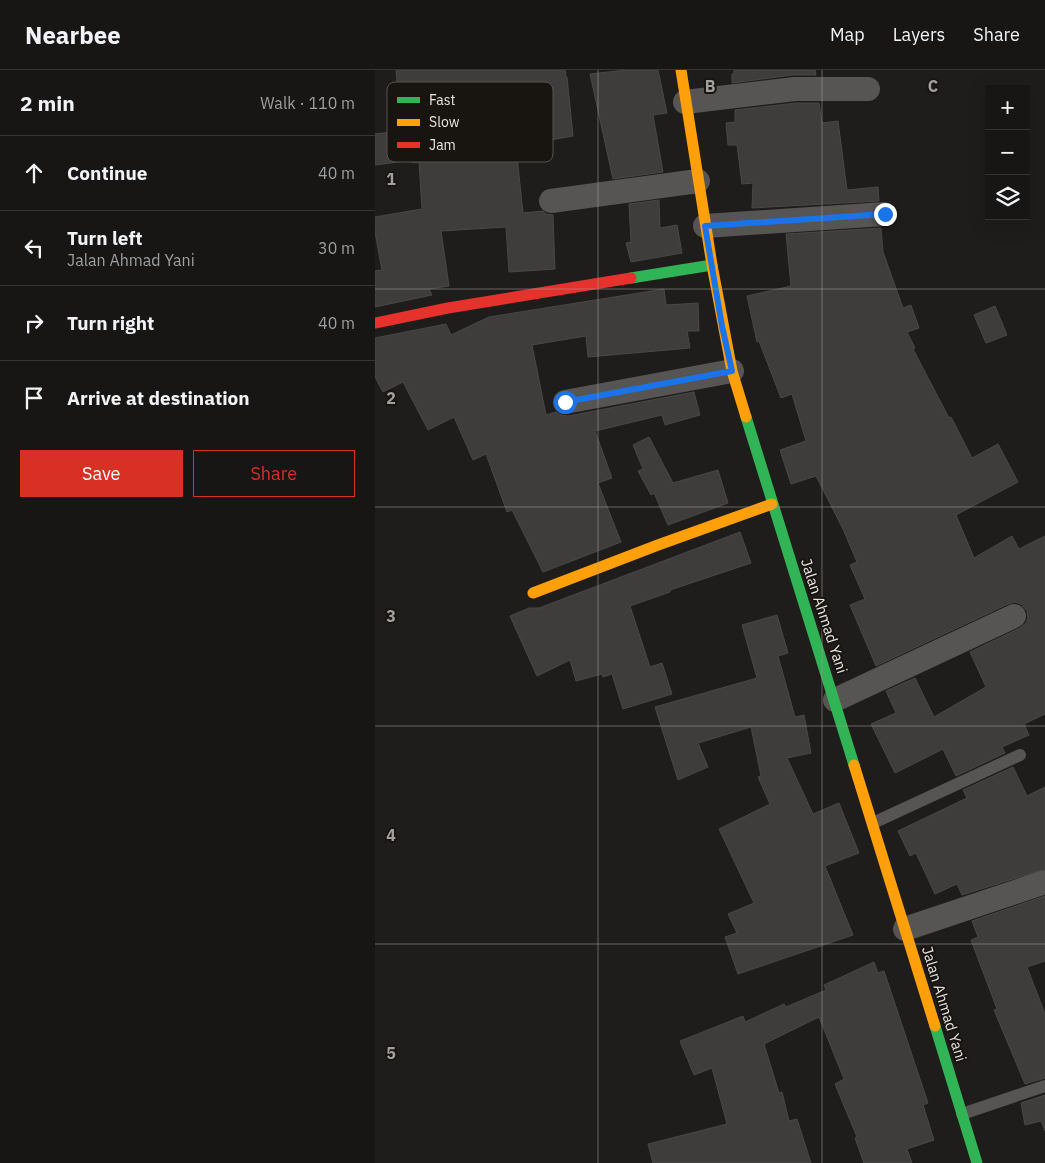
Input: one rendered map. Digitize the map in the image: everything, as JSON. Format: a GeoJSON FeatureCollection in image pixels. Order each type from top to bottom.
{"type":"FeatureCollection","features":[{"type":"Feature","properties":{"kind":"main road","name":"Jalan Ahmad Yani"},"geometry":{"type":"LineString","coordinates":[[681,70],[705,226],[722,326],[732,371],[977,1163]]}},
{"type":"Feature","properties":{"kind":"main road"},"geometry":{"type":"LineString","coordinates":[[375,323],[447,308],[712,265]]}},
{"type":"Feature","properties":{"kind":"main road"},"geometry":{"type":"LineString","coordinates":[[533,593],[772,504]]}},
{"type":"Feature","properties":{"kind":"street"},"geometry":{"type":"LineString","coordinates":[[685,102],[795,89],[868,89]]}},
{"type":"Feature","properties":{"kind":"street"},"geometry":{"type":"LineString","coordinates":[[551,201],[698,181]]}},
{"type":"Feature","properties":{"kind":"street"},"geometry":{"type":"LineString","coordinates":[[705,226],[885,214]]}},
{"type":"Feature","properties":{"kind":"street"},"geometry":{"type":"LineString","coordinates":[[565,402],[732,371]]}},
{"type":"Feature","properties":{"kind":"street"},"geometry":{"type":"LineString","coordinates":[[835,700],[1014,616]]}},
{"type":"Feature","properties":{"kind":"street"},"geometry":{"type":"LineString","coordinates":[[905,929],[1045,882]]}},
{"type":"Feature","properties":{"kind":"lane"},"geometry":{"type":"LineString","coordinates":[[873,823],[1020,755]]}},
{"type":"Feature","properties":{"kind":"lane"},"geometry":{"type":"LineString","coordinates":[[962,1114],[1045,1086]]}},
{"type":"Feature","properties":{"kind":"building"},"geometry":{"type":"Polygon","coordinates":[[[396,70],[565,70],[573,136],[553,140],[553,82],[397,82],[396,70]]]}},
{"type":"Feature","properties":{"kind":"building"},"geometry":{"type":"Polygon","coordinates":[[[627,70],[658,70],[667,113],[653,115],[663,172],[613,179],[590,74],[627,70]]]}},
{"type":"Feature","properties":{"kind":"building"},"geometry":{"type":"Polygon","coordinates":[[[734,70],[815,70],[816,75],[793,75],[732,83],[734,70]]]}},
{"type":"Feature","properties":{"kind":"building"},"geometry":{"type":"Polygon","coordinates":[[[796,103],[819,103],[822,123],[838,121],[847,190],[878,187],[879,201],[752,208],[753,183],[742,184],[737,145],[728,145],[726,123],[735,122],[735,110],[796,103]]]}},
{"type":"Feature","properties":{"kind":"building"},"geometry":{"type":"Polygon","coordinates":[[[387,133],[387,162],[398,162],[375,165],[375,134],[387,133]]]}},
{"type":"Feature","properties":{"kind":"building"},"geometry":{"type":"Polygon","coordinates":[[[419,162],[518,162],[523,213],[543,211],[546,214],[553,215],[555,269],[509,272],[506,227],[441,231],[449,286],[429,289],[432,295],[375,307],[375,271],[382,270],[375,232],[375,217],[422,209],[419,162]]]}},
{"type":"Feature","properties":{"kind":"building"},"geometry":{"type":"Polygon","coordinates":[[[659,200],[660,228],[677,225],[682,253],[631,262],[626,243],[631,242],[629,204],[659,200]]]}},
{"type":"Feature","properties":{"kind":"building"},"geometry":{"type":"Polygon","coordinates":[[[881,228],[883,252],[903,308],[911,305],[919,328],[907,332],[915,348],[913,349],[949,418],[951,417],[972,458],[998,444],[1018,482],[956,515],[974,558],[1012,536],[1019,549],[1045,536],[1045,714],[1024,724],[1029,735],[1002,747],[1005,753],[956,776],[943,749],[895,773],[871,724],[896,713],[886,691],[915,678],[934,717],[986,687],[970,652],[1020,628],[1026,623],[1028,618],[1027,611],[1021,604],[1015,602],[1008,604],[876,666],[850,605],[865,599],[850,565],[857,562],[843,529],[816,476],[791,484],[780,450],[806,441],[792,394],[781,398],[759,341],[757,342],[747,296],[791,286],[786,234],[881,228]]]}},
{"type":"Feature","properties":{"kind":"building"},"geometry":{"type":"Polygon","coordinates":[[[664,289],[666,305],[698,303],[699,331],[687,331],[690,348],[588,357],[586,336],[532,345],[546,415],[556,412],[568,416],[694,392],[700,415],[665,425],[662,415],[595,431],[612,478],[598,483],[621,542],[543,572],[512,510],[507,512],[486,454],[473,460],[454,417],[428,430],[403,382],[383,392],[375,377],[375,338],[446,324],[451,335],[489,317],[664,289]]]}},
{"type":"Feature","properties":{"kind":"building"},"geometry":{"type":"Polygon","coordinates":[[[995,306],[1007,335],[986,343],[974,315],[995,306]]]}},
{"type":"Feature","properties":{"kind":"building"},"geometry":{"type":"Polygon","coordinates":[[[649,437],[673,483],[718,470],[728,503],[668,525],[654,493],[651,495],[638,471],[643,469],[633,445],[649,437]]]}},
{"type":"Feature","properties":{"kind":"building"},"geometry":{"type":"Polygon","coordinates":[[[740,532],[751,563],[670,590],[670,592],[630,606],[650,667],[662,663],[672,694],[623,709],[612,674],[603,677],[602,674],[576,681],[570,660],[537,676],[510,616],[529,608],[539,608],[740,532]]]}},
{"type":"Feature","properties":{"kind":"building"},"geometry":{"type":"Polygon","coordinates":[[[777,615],[788,653],[778,656],[795,717],[804,715],[811,753],[787,758],[813,814],[839,803],[859,853],[825,866],[853,935],[738,974],[725,937],[737,933],[728,914],[754,903],[719,829],[770,804],[758,777],[761,776],[751,727],[698,743],[708,767],[678,780],[655,707],[757,678],[742,625],[777,615]]]}},
{"type":"Feature","properties":{"kind":"building"},"geometry":{"type":"Polygon","coordinates":[[[1013,767],[1027,796],[1045,787],[1045,869],[962,895],[957,884],[935,894],[916,853],[910,856],[898,831],[967,798],[963,790],[1013,767]]]}},
{"type":"Feature","properties":{"kind":"building"},"geometry":{"type":"Polygon","coordinates":[[[1045,896],[1045,961],[1027,967],[1045,1014],[1045,1078],[1025,1084],[994,1010],[997,1009],[971,940],[978,937],[972,921],[1045,896]]]}},
{"type":"Feature","properties":{"kind":"building"},"geometry":{"type":"Polygon","coordinates":[[[874,962],[878,973],[884,971],[928,1103],[923,1105],[934,1140],[907,1149],[912,1163],[864,1163],[855,1138],[857,1137],[835,1084],[844,1079],[819,1017],[764,1044],[779,1093],[782,1092],[789,1121],[797,1119],[811,1163],[653,1163],[648,1144],[727,1124],[712,1068],[694,1075],[680,1041],[743,1016],[745,1022],[784,1004],[786,1007],[826,990],[824,985],[874,962]]]}},
{"type":"Feature","properties":{"kind":"building"},"geometry":{"type":"Polygon","coordinates":[[[1045,1095],[1045,1131],[1041,1121],[1025,1125],[1021,1103],[1045,1095]]]}},
{"type":"Feature","properties":{"kind":"traffic: fast"},"geometry":{"type":"LineString","coordinates":[[631,278],[712,265]]}},
{"type":"Feature","properties":{"kind":"traffic: fast"},"geometry":{"type":"LineString","coordinates":[[746,417],[854,765]]}},
{"type":"Feature","properties":{"kind":"traffic: fast"},"geometry":{"type":"LineString","coordinates":[[935,1026],[977,1163]]}},
{"type":"Feature","properties":{"kind":"traffic: slow"},"geometry":{"type":"LineString","coordinates":[[681,70],[712,265],[732,371],[746,417]]}},
{"type":"Feature","properties":{"kind":"traffic: slow"},"geometry":{"type":"LineString","coordinates":[[533,593],[772,504]]}},
{"type":"Feature","properties":{"kind":"traffic: slow"},"geometry":{"type":"LineString","coordinates":[[854,765],[935,1026]]}},
{"type":"Feature","properties":{"kind":"traffic: jam"},"geometry":{"type":"LineString","coordinates":[[375,323],[448,308],[631,278]]}},
{"type":"Feature","properties":{"kind":"route"},"geometry":{"type":"LineString","coordinates":[[565,402],[732,371],[722,326],[705,226],[885,214]]}}]}
